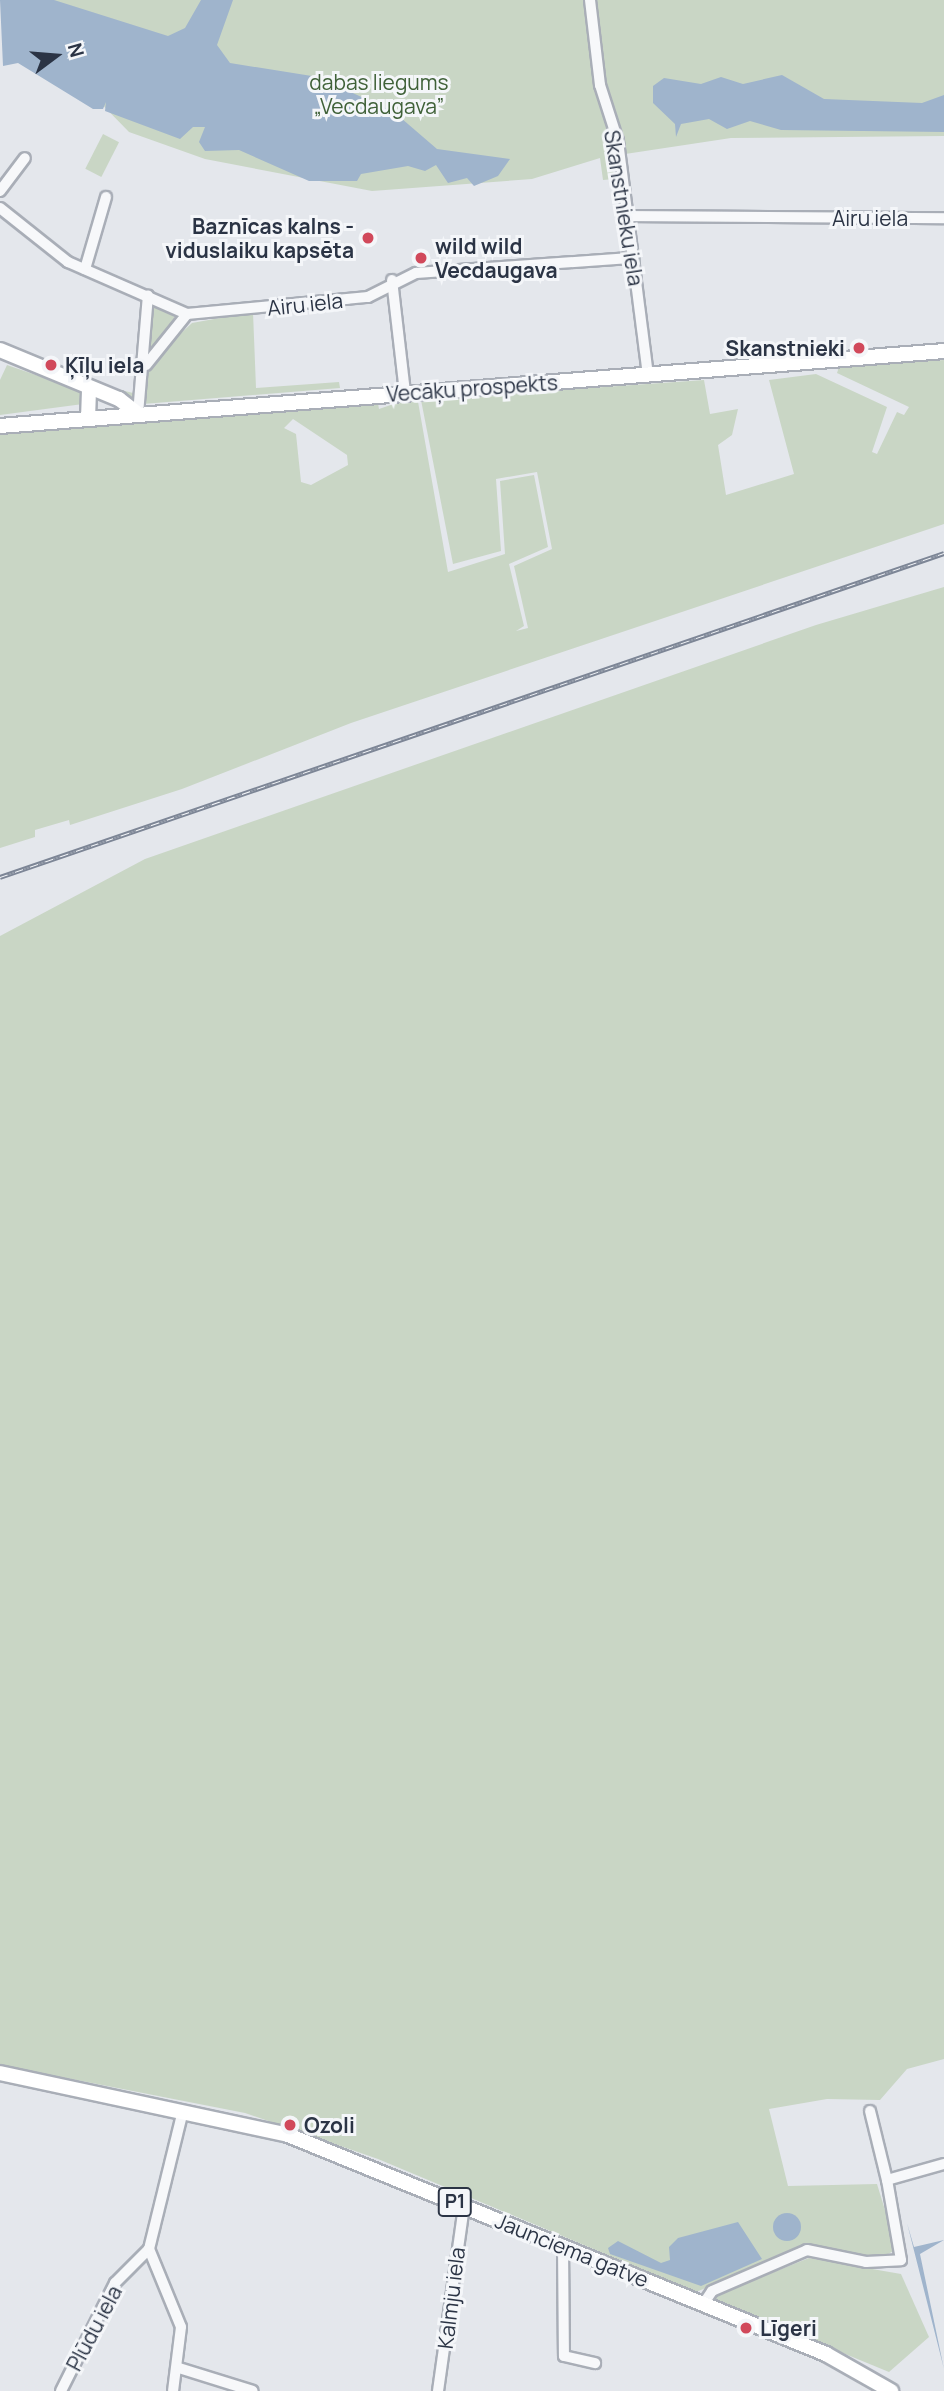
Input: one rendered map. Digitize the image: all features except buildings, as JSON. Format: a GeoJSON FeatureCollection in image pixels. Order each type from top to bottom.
{"type":"FeatureCollection","features":[{"type":"Feature","properties":{"kind":"main road"},"geometry":{"type":"LineString","coordinates":[[0,350],[134,410]]}},
{"type":"Feature","properties":{"kind":"main road","name":"Vecāķu prospekts"},"geometry":{"type":"LineString","coordinates":[[0,426],[88,419],[134,410],[648,376],[944,351]]}},
{"type":"Feature","properties":{"kind":"main road"},"geometry":{"type":"LineString","coordinates":[[88,419],[89,388]]}},
{"type":"Feature","properties":{"kind":"main road","name":"Jaunciema gatve"},"geometry":{"type":"LineString","coordinates":[[0,2073],[183,2110],[288,2135],[826,2354],[891,2391]]}},
{"type":"Feature","properties":{"kind":"street","name":"Skanstnieku iela"},"geometry":{"type":"LineString","coordinates":[[590,0],[628,216],[648,376]]}},
{"type":"Feature","properties":{"kind":"street"},"geometry":{"type":"LineString","coordinates":[[0,191],[25,158]]}},
{"type":"Feature","properties":{"kind":"street"},"geometry":{"type":"LineString","coordinates":[[85,269],[106,197]]}},
{"type":"Feature","properties":{"kind":"street"},"geometry":{"type":"LineString","coordinates":[[0,208],[52,252],[187,314],[146,365]]}},
{"type":"Feature","properties":{"kind":"street","name":"Airu iela"},"geometry":{"type":"LineString","coordinates":[[628,216],[944,218]]}},
{"type":"Feature","properties":{"kind":"street","name":"Airu iela"},"geometry":{"type":"LineString","coordinates":[[187,314],[368,297],[392,281],[417,273],[633,258]]}},
{"type":"Feature","properties":{"kind":"street"},"geometry":{"type":"LineString","coordinates":[[392,281],[405,392]]}},
{"type":"Feature","properties":{"kind":"street"},"geometry":{"type":"LineString","coordinates":[[134,410],[146,365],[148,295]]}},
{"type":"Feature","properties":{"kind":"street"},"geometry":{"type":"LineString","coordinates":[[173,2391],[179,2368],[181,2327],[149,2249],[183,2110]]}},
{"type":"Feature","properties":{"kind":"street"},"geometry":{"type":"LineString","coordinates":[[704,2304],[712,2291],[807,2250],[866,2262],[901,2260],[887,2180],[870,2111]]}},
{"type":"Feature","properties":{"kind":"street"},"geometry":{"type":"LineString","coordinates":[[887,2180],[944,2164]]}},
{"type":"Feature","properties":{"kind":"street","name":"Kalmju iela"},"geometry":{"type":"LineString","coordinates":[[439,2391],[464,2206]]}},
{"type":"Feature","properties":{"kind":"street"},"geometry":{"type":"LineString","coordinates":[[563,2246],[564,2356],[595,2363]]}},
{"type":"Feature","properties":{"kind":"street","name":"Plūdu iela"},"geometry":{"type":"LineString","coordinates":[[61,2391],[114,2283],[149,2249]]}},
{"type":"Feature","properties":{"kind":"street"},"geometry":{"type":"LineString","coordinates":[[179,2368],[253,2391]]}},
{"type":"Feature","properties":{"kind":"green space","name":"dabas liegums „Vecdaugava”"},"geometry":{"type":"Polygon","coordinates":[[[0,0],[944,0],[944,136],[731,138],[612,156],[614,179],[603,180],[600,158],[532,179],[372,191],[205,159],[129,132],[0,0]]]}},
{"type":"Feature","properties":{"kind":"green space"},"geometry":{"type":"Polygon","coordinates":[[[103,134],[119,142],[101,177],[85,169],[103,134]]]}},
{"type":"Feature","properties":{"kind":"green space"},"geometry":{"type":"Polygon","coordinates":[[[154,303],[171,310],[176,322],[149,360],[154,303]]]}},
{"type":"Feature","properties":{"kind":"green space"},"geometry":{"type":"Polygon","coordinates":[[[253,312],[256,388],[339,382],[340,388],[143,404],[93,383],[137,394],[145,388],[143,369],[192,323],[253,312]]]}},
{"type":"Feature","properties":{"kind":"green space"},"geometry":{"type":"Polygon","coordinates":[[[944,360],[944,524],[351,723],[182,789],[70,825],[69,820],[35,830],[35,837],[0,848],[0,434],[377,398],[379,409],[417,396],[448,572],[505,554],[500,481],[534,475],[548,547],[509,564],[524,626],[516,631],[528,628],[514,566],[552,549],[537,472],[496,479],[501,551],[453,564],[421,400],[704,380],[710,414],[738,409],[732,435],[718,445],[726,495],[794,474],[769,380],[816,374],[887,407],[872,452],[877,454],[897,412],[904,415],[909,407],[837,373],[839,367],[944,360]],[[293,419],[284,428],[296,434],[301,482],[311,485],[348,465],[347,455],[293,419]]]}},
{"type":"Feature","properties":{"kind":"green space"},"geometry":{"type":"Polygon","coordinates":[[[7,365],[82,391],[83,404],[0,415],[0,380],[7,365]]]}},
{"type":"Feature","properties":{"kind":"green space"},"geometry":{"type":"Polygon","coordinates":[[[944,587],[944,2059],[907,2069],[880,2100],[827,2099],[769,2109],[788,2186],[877,2184],[897,2249],[879,2259],[816,2246],[797,2250],[696,2292],[378,2159],[245,2113],[0,2065],[0,936],[145,859],[816,625],[944,587]]]}},
{"type":"Feature","properties":{"kind":"green space"},"geometry":{"type":"Polygon","coordinates":[[[809,2258],[901,2274],[929,2337],[889,2372],[709,2298],[809,2258]]]}},
{"type":"Feature","properties":{"kind":"water"},"geometry":{"type":"Polygon","coordinates":[[[0,0],[54,0],[168,36],[185,28],[201,0],[233,0],[217,45],[230,63],[318,77],[394,112],[437,149],[510,159],[498,176],[474,186],[467,178],[448,183],[436,165],[425,171],[408,166],[361,174],[357,181],[309,181],[239,150],[205,151],[199,142],[205,127],[193,127],[180,139],[105,111],[106,102],[103,109],[93,109],[18,63],[3,66],[0,0]]]}},
{"type":"Feature","properties":{"kind":"water"},"geometry":{"type":"Polygon","coordinates":[[[782,75],[824,99],[922,103],[944,95],[944,132],[781,130],[750,121],[727,129],[709,119],[681,124],[676,137],[675,124],[653,103],[653,86],[664,78],[701,84],[721,77],[743,84],[782,75]]]}},
{"type":"Feature","properties":{"kind":"water"},"geometry":{"type":"Polygon","coordinates":[[[787,2213],[797,2217],[801,2227],[797,2237],[787,2241],[777,2237],[773,2227],[777,2217],[787,2213]]]}},
{"type":"Feature","properties":{"kind":"water"},"geometry":{"type":"Polygon","coordinates":[[[738,2222],[762,2259],[701,2286],[610,2254],[608,2248],[618,2241],[661,2263],[670,2260],[669,2247],[678,2238],[738,2222]]]}},
{"type":"Feature","properties":{"kind":"water"},"geometry":{"type":"Polygon","coordinates":[[[907,2223],[914,2247],[944,2240],[920,2254],[944,2369],[907,2223]]]}},
{"type":"Feature","properties":{"kind":"railway"},"geometry":{"type":"LineString","coordinates":[[0,877],[944,553]]}},
{"type":"Feature","properties":{"kind":"place","name":"Baznīcas kalns - viduslaiku kapsēta"},"geometry":{"type":"Point","coordinates":[368,238]}},
{"type":"Feature","properties":{"kind":"place","name":"wild wild Vecdaugava"},"geometry":{"type":"Point","coordinates":[421,258]}},
{"type":"Feature","properties":{"kind":"place","name":"Skanstnieki"},"geometry":{"type":"Point","coordinates":[859,348]}},
{"type":"Feature","properties":{"kind":"place","name":"Ķīļu iela"},"geometry":{"type":"Point","coordinates":[51,365]}},
{"type":"Feature","properties":{"kind":"place","name":"Ozoli"},"geometry":{"type":"Point","coordinates":[290,2125]}},
{"type":"Feature","properties":{"kind":"place","name":"Līgeri"},"geometry":{"type":"Point","coordinates":[746,2328]}}]}
